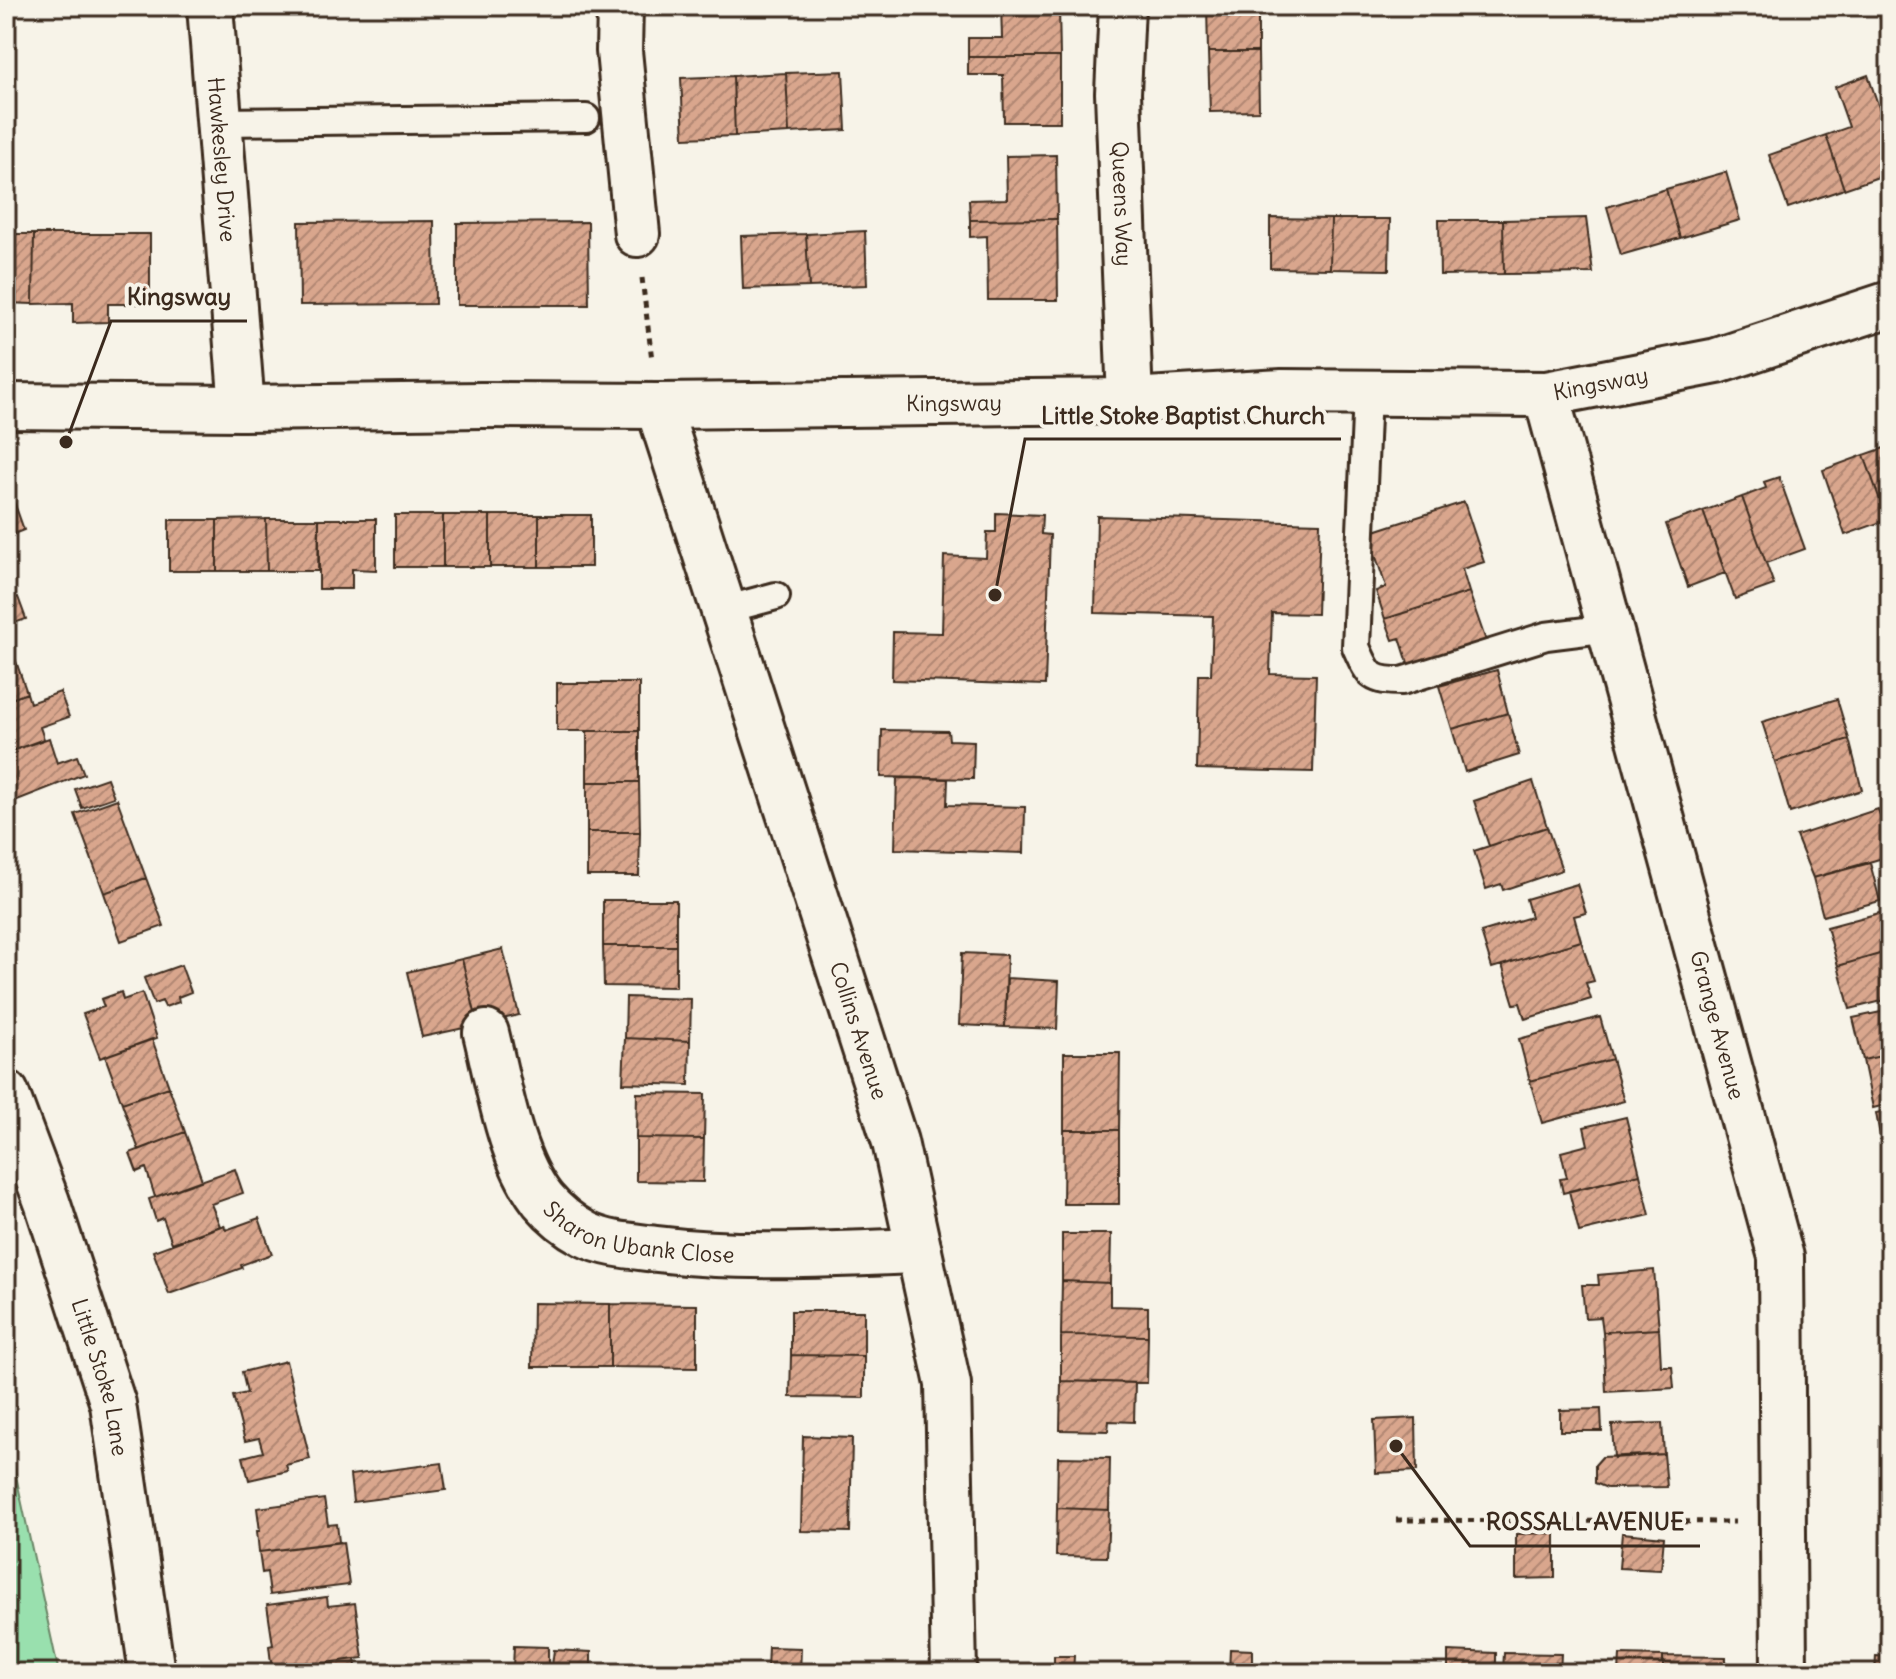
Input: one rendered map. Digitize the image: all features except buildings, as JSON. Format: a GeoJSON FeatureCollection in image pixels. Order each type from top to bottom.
{"type":"FeatureCollection","features":[{"type":"Feature","properties":{"kind":"street","name":"Hawkesley Drive"},"geometry":{"type":"LineString","coordinates":[[210,6],[242,408]]}},
{"type":"Feature","properties":{"kind":"street"},"geometry":{"type":"LineString","coordinates":[[620,6],[619,51],[637,234]]}},
{"type":"Feature","properties":{"kind":"street","name":"Queens Way"},"geometry":{"type":"LineString","coordinates":[[1122,6],[1118,93],[1130,401]]}},
{"type":"Feature","properties":{"kind":"street","name":"Kingsway"},"geometry":{"type":"LineString","coordinates":[[6,406],[658,406],[1130,401],[1282,392],[1546,394],[1717,361],[1890,304]]}},
{"type":"Feature","properties":{"kind":"street","name":"Grange Avenue"},"geometry":{"type":"LineString","coordinates":[[1546,394],[1781,1257],[1784,1673]]}},
{"type":"Feature","properties":{"kind":"street","name":"Collins Avenue"},"geometry":{"type":"LineString","coordinates":[[658,406],[895,1142],[948,1384],[954,1673]]}},
{"type":"Feature","properties":{"kind":"street","name":"Sharon Ubank Close"},"geometry":{"type":"LineString","coordinates":[[486,1033],[516,1148],[529,1179],[553,1210],[585,1234],[611,1243],[754,1257],[919,1251]]}},
{"type":"Feature","properties":{"kind":"street","name":"Little Stoke Lane"},"geometry":{"type":"LineString","coordinates":[[6,1093],[47,1202],[113,1404],[152,1673]]}},
{"type":"Feature","properties":{"kind":"lane"},"geometry":{"type":"LineString","coordinates":[[219,122],[586,118]]}},
{"type":"Feature","properties":{"kind":"lane"},"geometry":{"type":"LineString","coordinates":[[1367,393],[1356,647],[1367,671],[1381,681],[1402,681],[1546,636],[1610,628]]}},
{"type":"Feature","properties":{"kind":"lane"},"geometry":{"type":"LineString","coordinates":[[724,610],[776,596]]}},
{"type":"Feature","properties":{"kind":"path"},"geometry":{"type":"LineString","coordinates":[[637,234],[658,406]]}},
{"type":"Feature","properties":{"kind":"path"},"geometry":{"type":"LineString","coordinates":[[1396,1520],[1783,1523]]}},
{"type":"Feature","properties":{"kind":"green space"},"geometry":{"type":"Polygon","coordinates":[[[6,1435],[9,1444],[59,1673],[6,1673],[6,1435]]]}},
{"type":"Feature","properties":{"kind":"place","name":"Kingsway"},"geometry":{"type":"Point","coordinates":[66,442]}},
{"type":"Feature","properties":{"kind":"place","name":"Little Stoke Baptist Church"},"geometry":{"type":"Point","coordinates":[995,595]}},
{"type":"Feature","properties":{"kind":"place","name":"ROSSALL AVENUE"},"geometry":{"type":"Point","coordinates":[1396,1446]}}]}
